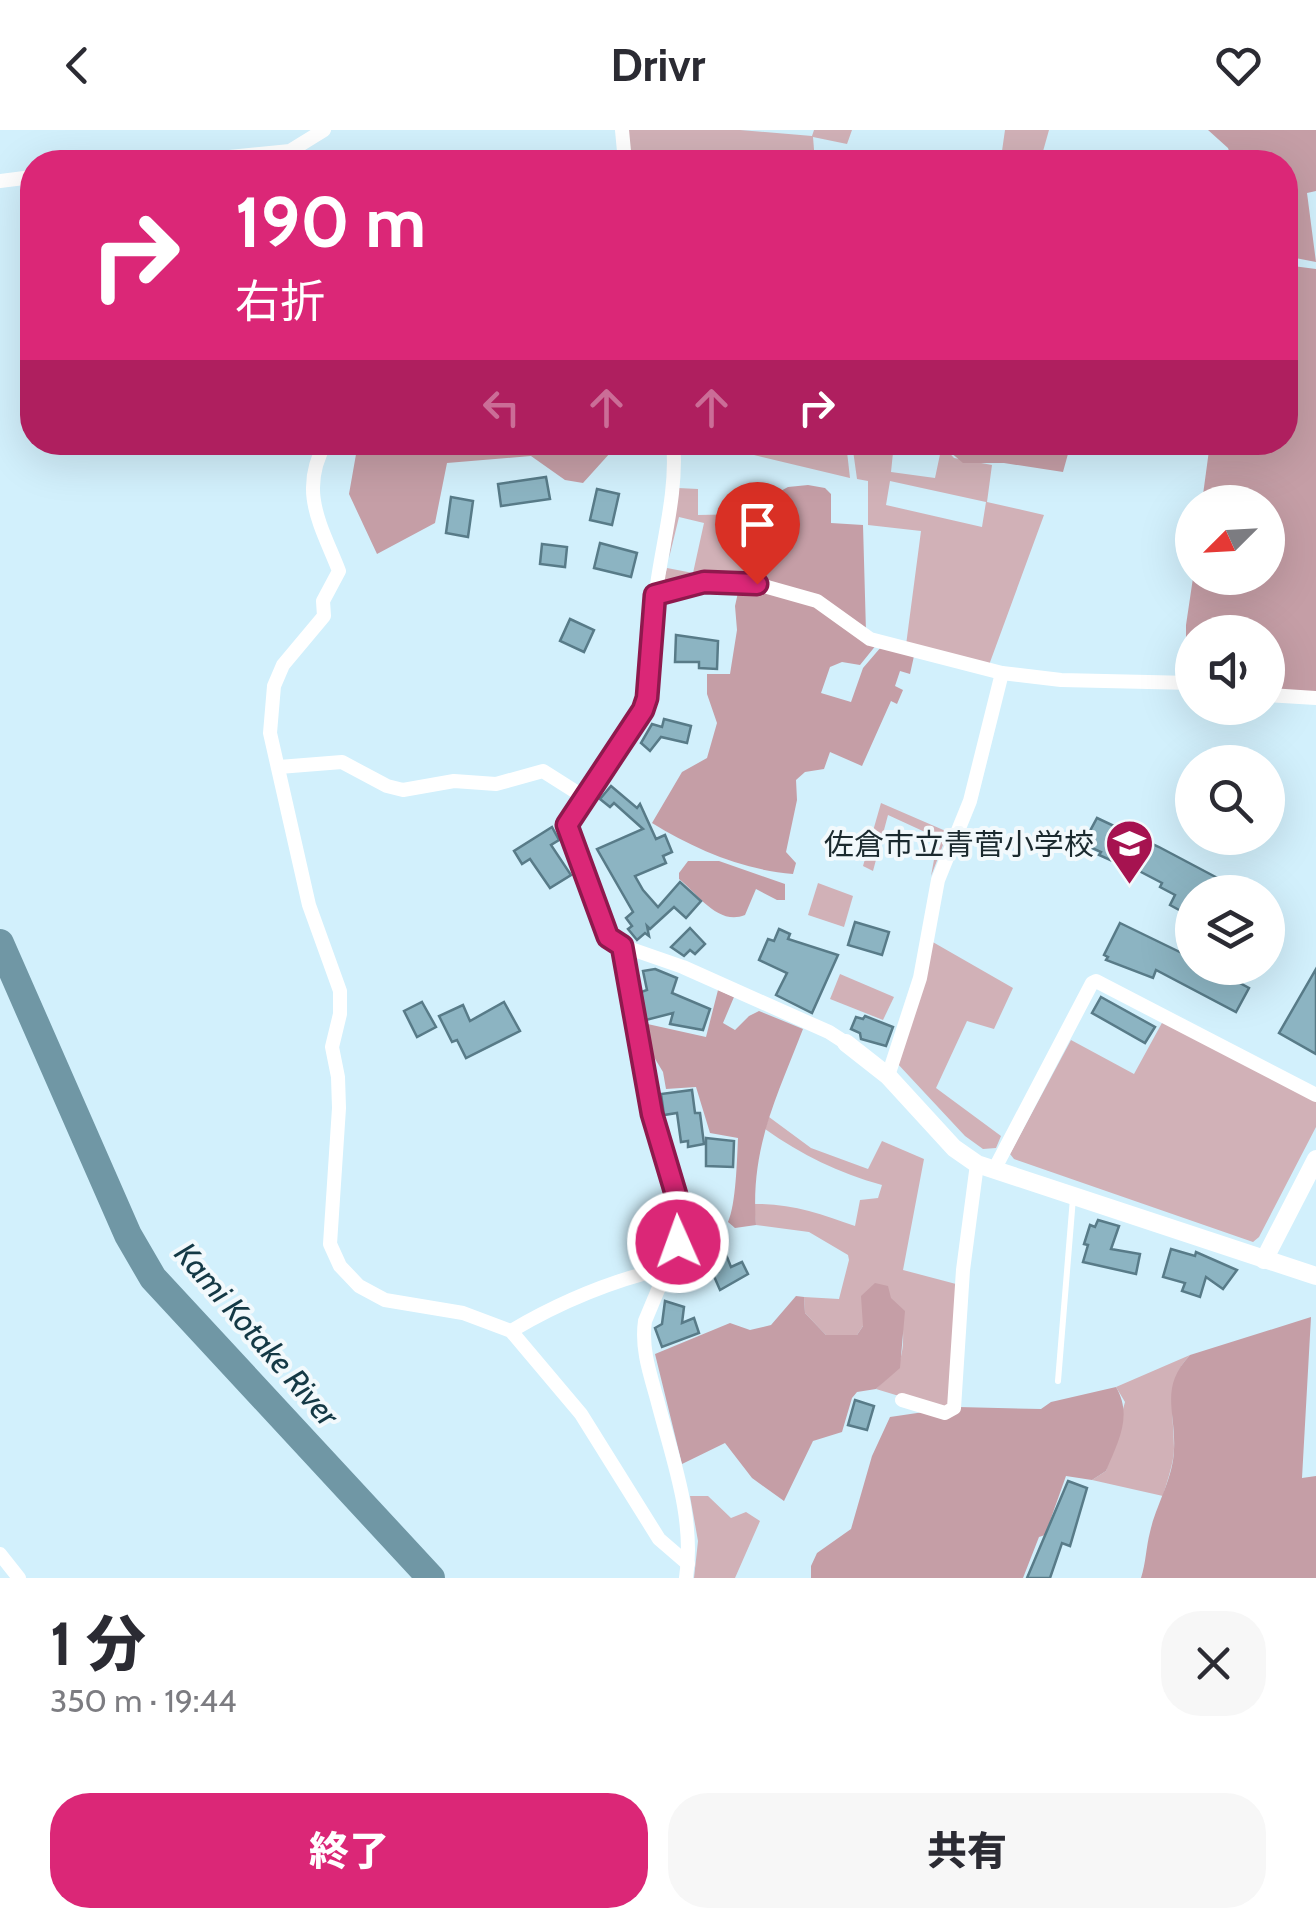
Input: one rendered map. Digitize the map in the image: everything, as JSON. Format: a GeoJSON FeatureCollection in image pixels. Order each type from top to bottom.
{"type":"FeatureCollection","features":[{"type":"Feature","properties":{"kind":"street"},"geometry":{"type":"LineString","coordinates":[[300,150],[324,130]]}},
{"type":"Feature","properties":{"kind":"street"},"geometry":{"type":"LineString","coordinates":[[320,455],[314,466],[312,489],[324,541],[339,571],[323,601],[324,616],[283,665],[274,686],[270,733],[309,906],[340,991],[340,1014],[332,1047],[338,1108],[330,1244],[340,1266],[359,1286],[385,1300],[463,1313],[510,1331],[580,1414],[658,1539],[687,1571]]}},
{"type":"Feature","properties":{"kind":"street"},"geometry":{"type":"LineString","coordinates":[[672,455],[645,704],[568,819],[567,831],[608,937],[829,1032],[888,1076],[954,1148],[986,1167],[1316,1276]]}},
{"type":"Feature","properties":{"kind":"street"},"geometry":{"type":"LineString","coordinates":[[655,595],[704,582],[771,586],[817,601],[870,639],[1002,673],[1061,680],[1175,683]]}},
{"type":"Feature","properties":{"kind":"street"},"geometry":{"type":"LineString","coordinates":[[888,1076],[920,978],[938,880],[970,802],[1002,673]]}},
{"type":"Feature","properties":{"kind":"street"},"geometry":{"type":"LineString","coordinates":[[1285,697],[1316,698]]}},
{"type":"Feature","properties":{"kind":"street"},"geometry":{"type":"LineString","coordinates":[[279,767],[342,762],[387,786],[403,790],[454,781],[496,784],[543,771],[584,797]]}},
{"type":"Feature","properties":{"kind":"street"},"geometry":{"type":"LineString","coordinates":[[622,946],[652,1114],[682,1221],[678,1242],[643,1334],[687,1517],[687,1571]]}},
{"type":"Feature","properties":{"kind":"street"},"geometry":{"type":"LineString","coordinates":[[902,1400],[945,1413],[954,1408],[963,1270],[986,1167],[1092,983],[1096,981],[1316,1095]]}},
{"type":"Feature","properties":{"kind":"street"},"geometry":{"type":"LineString","coordinates":[[1264,1260],[1316,1160]]}},
{"type":"Feature","properties":{"kind":"street"},"geometry":{"type":"LineString","coordinates":[[510,1331],[552,1307],[626,1278],[666,1268]]}},
{"type":"Feature","properties":{"kind":"street"},"geometry":{"type":"LineString","coordinates":[[0,1554],[19,1578]]}},
{"type":"Feature","properties":{"kind":"lane"},"geometry":{"type":"LineString","coordinates":[[1058,1381],[1074,1197]]}},
{"type":"Feature","properties":{"kind":"shaded area"},"geometry":{"type":"Polygon","coordinates":[[[627,130],[740,130],[812,136],[814,130],[852,130],[847,144],[813,137],[814,150],[630,150],[627,130]]]}},
{"type":"Feature","properties":{"kind":"shaded area"},"geometry":{"type":"Polygon","coordinates":[[[1005,130],[1049,130],[1043,150],[1002,150],[1005,130]]]}},
{"type":"Feature","properties":{"kind":"shaded area"},"geometry":{"type":"Polygon","coordinates":[[[1208,130],[1316,130],[1316,191],[1307,193],[1316,262],[1298,259],[1298,150],[1228,148],[1208,130]]]}},
{"type":"Feature","properties":{"kind":"shaded area"},"geometry":{"type":"Polygon","coordinates":[[[1298,267],[1316,269],[1316,693],[1285,692],[1285,615],[1187,615],[1190,595],[1285,595],[1285,485],[1204,485],[1208,455],[1298,455],[1298,267]]]}},
{"type":"Feature","properties":{"kind":"shaded area"},"geometry":{"type":"Polygon","coordinates":[[[356,455],[608,455],[583,483],[565,480],[531,456],[447,463],[435,523],[377,554],[349,494],[356,455]]]}},
{"type":"Feature","properties":{"kind":"shaded area"},"geometry":{"type":"Polygon","coordinates":[[[754,455],[847,455],[850,478],[754,455]]]}},
{"type":"Feature","properties":{"kind":"shaded area"},"geometry":{"type":"Polygon","coordinates":[[[854,455],[893,455],[891,472],[935,478],[940,455],[951,455],[992,465],[987,502],[1044,515],[989,665],[906,645],[921,531],[868,525],[868,481],[857,479],[854,455]],[[890,481],[886,505],[982,527],[986,502],[890,481]]]}},
{"type":"Feature","properties":{"kind":"shaded area"},"geometry":{"type":"Polygon","coordinates":[[[954,455],[1068,455],[1063,472],[1004,463],[963,463],[954,455]]]}},
{"type":"Feature","properties":{"kind":"shaded area"},"geometry":{"type":"Polygon","coordinates":[[[788,487],[825,488],[831,494],[831,523],[863,525],[866,632],[830,606],[753,581],[742,540],[751,489],[777,493],[788,487]]]}},
{"type":"Feature","properties":{"kind":"shaded area"},"geometry":{"type":"Polygon","coordinates":[[[678,488],[698,489],[698,515],[749,514],[745,539],[753,581],[662,586],[667,568],[693,573],[704,523],[679,517],[669,558],[678,488]]]}},
{"type":"Feature","properties":{"kind":"shaded area"},"geometry":{"type":"Polygon","coordinates":[[[739,588],[803,598],[877,644],[860,665],[842,662],[830,667],[821,693],[851,702],[863,668],[881,647],[914,656],[910,674],[900,671],[895,686],[903,690],[897,704],[891,701],[862,766],[830,752],[824,769],[805,772],[796,780],[797,800],[786,852],[796,863],[793,874],[720,857],[652,823],[682,772],[707,758],[717,723],[707,694],[707,674],[730,674],[739,588]]]}},
{"type":"Feature","properties":{"kind":"shaded area"},"geometry":{"type":"Polygon","coordinates":[[[881,803],[948,832],[931,876],[938,838],[888,815],[873,871],[863,866],[881,803]]]}},
{"type":"Feature","properties":{"kind":"shaded area"},"geometry":{"type":"Polygon","coordinates":[[[688,861],[719,861],[785,884],[785,900],[756,889],[745,915],[726,916],[709,907],[679,879],[688,861]]]}},
{"type":"Feature","properties":{"kind":"shaded area"},"geometry":{"type":"Polygon","coordinates":[[[818,883],[853,896],[844,927],[808,915],[818,883]]]}},
{"type":"Feature","properties":{"kind":"shaded area"},"geometry":{"type":"Polygon","coordinates":[[[931,941],[1013,988],[994,1029],[967,1021],[936,1088],[1001,1136],[996,1148],[983,1149],[965,1136],[896,1062],[931,941]]]}},
{"type":"Feature","properties":{"kind":"shaded area"},"geometry":{"type":"Polygon","coordinates":[[[840,974],[894,997],[883,1020],[830,999],[840,974]]]}},
{"type":"Feature","properties":{"kind":"shaded area"},"geometry":{"type":"Polygon","coordinates":[[[718,990],[734,997],[723,1023],[735,1030],[759,1011],[803,1029],[761,1148],[756,1225],[735,1228],[728,1222],[738,1138],[710,1133],[696,1087],[666,1089],[643,1023],[706,1037],[718,990]]]}},
{"type":"Feature","properties":{"kind":"shaded area"},"geometry":{"type":"Polygon","coordinates":[[[1163,1021],[1316,1102],[1316,1127],[1253,1242],[1014,1159],[1010,1154],[1071,1040],[1134,1074],[1163,1021]]]}},
{"type":"Feature","properties":{"kind":"shaded area"},"geometry":{"type":"Polygon","coordinates":[[[769,1117],[811,1148],[868,1169],[882,1141],[924,1159],[903,1270],[956,1284],[952,1405],[945,1410],[876,1389],[899,1363],[903,1329],[863,1314],[863,1326],[857,1335],[826,1335],[805,1313],[804,1297],[839,1299],[848,1255],[809,1232],[756,1225],[754,1204],[793,1207],[855,1226],[860,1200],[878,1198],[882,1185],[835,1169],[793,1147],[765,1129],[769,1117]]]}},
{"type":"Feature","properties":{"kind":"shaded area"},"geometry":{"type":"Polygon","coordinates":[[[875,1283],[888,1286],[891,1298],[905,1311],[900,1368],[876,1389],[857,1392],[842,1432],[813,1441],[784,1501],[752,1478],[725,1443],[682,1464],[655,1354],[730,1323],[750,1330],[771,1325],[796,1296],[804,1297],[805,1313],[826,1335],[857,1335],[863,1326],[861,1296],[875,1283]]]}},
{"type":"Feature","properties":{"kind":"shaded area"},"geometry":{"type":"Polygon","coordinates":[[[1311,1317],[1302,1478],[1316,1476],[1316,1578],[1141,1578],[1153,1522],[1173,1461],[1171,1400],[1180,1367],[1190,1355],[1311,1317]]]}},
{"type":"Feature","properties":{"kind":"shaded area"},"geometry":{"type":"Polygon","coordinates":[[[1190,1355],[1174,1387],[1174,1454],[1163,1496],[1092,1480],[1106,1471],[1125,1402],[1116,1387],[1190,1355]]]}},
{"type":"Feature","properties":{"kind":"shaded area"},"geometry":{"type":"Polygon","coordinates":[[[1116,1387],[1123,1419],[1106,1471],[1092,1480],[1066,1476],[1045,1535],[1039,1537],[1023,1578],[811,1578],[817,1553],[851,1529],[872,1456],[890,1417],[958,1407],[1041,1409],[1051,1402],[1116,1387]]]}},
{"type":"Feature","properties":{"kind":"shaded area"},"geometry":{"type":"Polygon","coordinates":[[[690,1496],[708,1496],[731,1518],[746,1512],[760,1521],[735,1578],[694,1578],[698,1541],[690,1496]]]}},
{"type":"Feature","properties":{"kind":"building"},"geometry":{"type":"Polygon","coordinates":[[[546,477],[550,499],[501,506],[498,484],[546,477]]]}},
{"type":"Feature","properties":{"kind":"building"},"geometry":{"type":"Polygon","coordinates":[[[597,489],[619,494],[612,525],[590,520],[597,489]]]}},
{"type":"Feature","properties":{"kind":"building"},"geometry":{"type":"Polygon","coordinates":[[[451,497],[473,501],[468,537],[446,533],[451,497]]]}},
{"type":"Feature","properties":{"kind":"building"},"geometry":{"type":"Polygon","coordinates":[[[600,543],[637,553],[631,577],[594,568],[600,543]]]}},
{"type":"Feature","properties":{"kind":"building"},"geometry":{"type":"Polygon","coordinates":[[[542,544],[567,547],[565,567],[540,564],[542,544]]]}},
{"type":"Feature","properties":{"kind":"building"},"geometry":{"type":"Polygon","coordinates":[[[570,619],[594,630],[584,652],[560,641],[570,619]]]}},
{"type":"Feature","properties":{"kind":"building"},"geometry":{"type":"Polygon","coordinates":[[[676,635],[718,641],[717,669],[699,668],[699,662],[675,662],[676,635]]]}},
{"type":"Feature","properties":{"kind":"building"},"geometry":{"type":"Polygon","coordinates":[[[664,719],[691,726],[687,743],[661,737],[650,751],[641,743],[652,724],[662,727],[664,719]]]}},
{"type":"Feature","properties":{"kind":"building"},"geometry":{"type":"Polygon","coordinates":[[[611,786],[637,808],[640,804],[656,839],[665,835],[672,852],[663,856],[666,863],[635,876],[643,890],[658,907],[680,882],[701,901],[686,918],[674,907],[650,929],[647,926],[649,936],[645,933],[637,940],[628,929],[632,926],[626,918],[633,912],[597,849],[643,829],[614,803],[610,807],[600,799],[611,786]]]}},
{"type":"Feature","properties":{"kind":"building"},"geometry":{"type":"Polygon","coordinates":[[[1097,818],[1212,875],[1175,875],[1175,895],[1160,887],[1162,883],[1083,844],[1097,818]]]}},
{"type":"Feature","properties":{"kind":"building"},"geometry":{"type":"Polygon","coordinates":[[[552,827],[559,840],[551,845],[571,875],[550,888],[530,859],[522,864],[514,851],[552,827]]]}},
{"type":"Feature","properties":{"kind":"building"},"geometry":{"type":"Polygon","coordinates":[[[855,922],[889,932],[882,955],[848,945],[855,922]]]}},
{"type":"Feature","properties":{"kind":"building"},"geometry":{"type":"Polygon","coordinates":[[[1120,923],[1175,950],[1175,980],[1156,970],[1153,978],[1106,960],[1104,955],[1120,923]]]}},
{"type":"Feature","properties":{"kind":"building"},"geometry":{"type":"Polygon","coordinates":[[[690,928],[705,944],[695,954],[690,950],[684,956],[671,947],[690,928]]]}},
{"type":"Feature","properties":{"kind":"building"},"geometry":{"type":"Polygon","coordinates":[[[779,929],[790,934],[788,939],[838,955],[812,1013],[776,995],[787,973],[759,960],[768,939],[774,941],[779,929]]]}},
{"type":"Feature","properties":{"kind":"building"},"geometry":{"type":"Polygon","coordinates":[[[655,969],[677,978],[672,993],[710,1009],[703,1030],[670,1024],[673,1013],[646,1020],[641,992],[647,990],[643,971],[655,969]]]}},
{"type":"Feature","properties":{"kind":"building"},"geometry":{"type":"Polygon","coordinates":[[[1316,969],[1316,1054],[1279,1033],[1316,969]]]}},
{"type":"Feature","properties":{"kind":"building"},"geometry":{"type":"Polygon","coordinates":[[[1185,985],[1244,985],[1249,988],[1236,1012],[1185,985]]]}},
{"type":"Feature","properties":{"kind":"building"},"geometry":{"type":"Polygon","coordinates":[[[1101,997],[1155,1027],[1145,1043],[1092,1013],[1101,997]]]}},
{"type":"Feature","properties":{"kind":"building"},"geometry":{"type":"Polygon","coordinates":[[[422,1002],[436,1027],[417,1037],[404,1011],[422,1002]]]}},
{"type":"Feature","properties":{"kind":"building"},"geometry":{"type":"Polygon","coordinates":[[[504,1002],[520,1031],[466,1058],[457,1040],[452,1042],[439,1016],[463,1005],[470,1021],[504,1002]]]}},
{"type":"Feature","properties":{"kind":"building"},"geometry":{"type":"Polygon","coordinates":[[[865,1016],[893,1027],[886,1046],[861,1039],[860,1033],[851,1029],[856,1017],[865,1016]]]}},
{"type":"Feature","properties":{"kind":"building"},"geometry":{"type":"Polygon","coordinates":[[[692,1090],[704,1144],[688,1147],[688,1141],[681,1142],[677,1113],[664,1115],[661,1094],[692,1090]]]}},
{"type":"Feature","properties":{"kind":"building"},"geometry":{"type":"Polygon","coordinates":[[[706,1138],[734,1141],[733,1167],[706,1166],[706,1138]]]}},
{"type":"Feature","properties":{"kind":"building"},"geometry":{"type":"Polygon","coordinates":[[[1098,1220],[1119,1226],[1111,1249],[1140,1254],[1136,1274],[1083,1262],[1090,1225],[1095,1227],[1098,1220]]]}},
{"type":"Feature","properties":{"kind":"building"},"geometry":{"type":"Polygon","coordinates":[[[719,1237],[731,1267],[742,1262],[748,1274],[720,1290],[713,1274],[718,1272],[706,1242],[719,1237]]]}},
{"type":"Feature","properties":{"kind":"building"},"geometry":{"type":"Polygon","coordinates":[[[1171,1249],[1195,1256],[1196,1252],[1237,1270],[1223,1289],[1206,1277],[1200,1297],[1182,1291],[1185,1283],[1163,1277],[1171,1249]]]}},
{"type":"Feature","properties":{"kind":"building"},"geometry":{"type":"Polygon","coordinates":[[[665,1301],[684,1307],[682,1323],[694,1318],[699,1333],[662,1347],[655,1328],[662,1324],[665,1301]]]}},
{"type":"Feature","properties":{"kind":"building"},"geometry":{"type":"Polygon","coordinates":[[[855,1400],[874,1406],[867,1430],[848,1425],[855,1400]]]}},
{"type":"Feature","properties":{"kind":"building"},"geometry":{"type":"Polygon","coordinates":[[[1068,1481],[1087,1488],[1070,1546],[1062,1543],[1050,1578],[1027,1578],[1068,1481]]]}},
{"type":"Feature","properties":{"kind":"waterway","name":"Kami Kotake River"},"geometry":{"type":"LineString","coordinates":[[0,943],[128,1235],[153,1278],[431,1578]]}},
{"type":"Feature","properties":{"kind":"place","name":"佐倉市立青菅小学校"},"geometry":{"type":"Point","coordinates":[1129,886]}},
{"type":"Feature","properties":{"kind":"route"},"geometry":{"type":"LineString","coordinates":[[678,1242],[680,1208],[652,1114],[622,946],[608,937],[567,825],[643,710],[655,595],[704,582],[757,584]]}}]}
